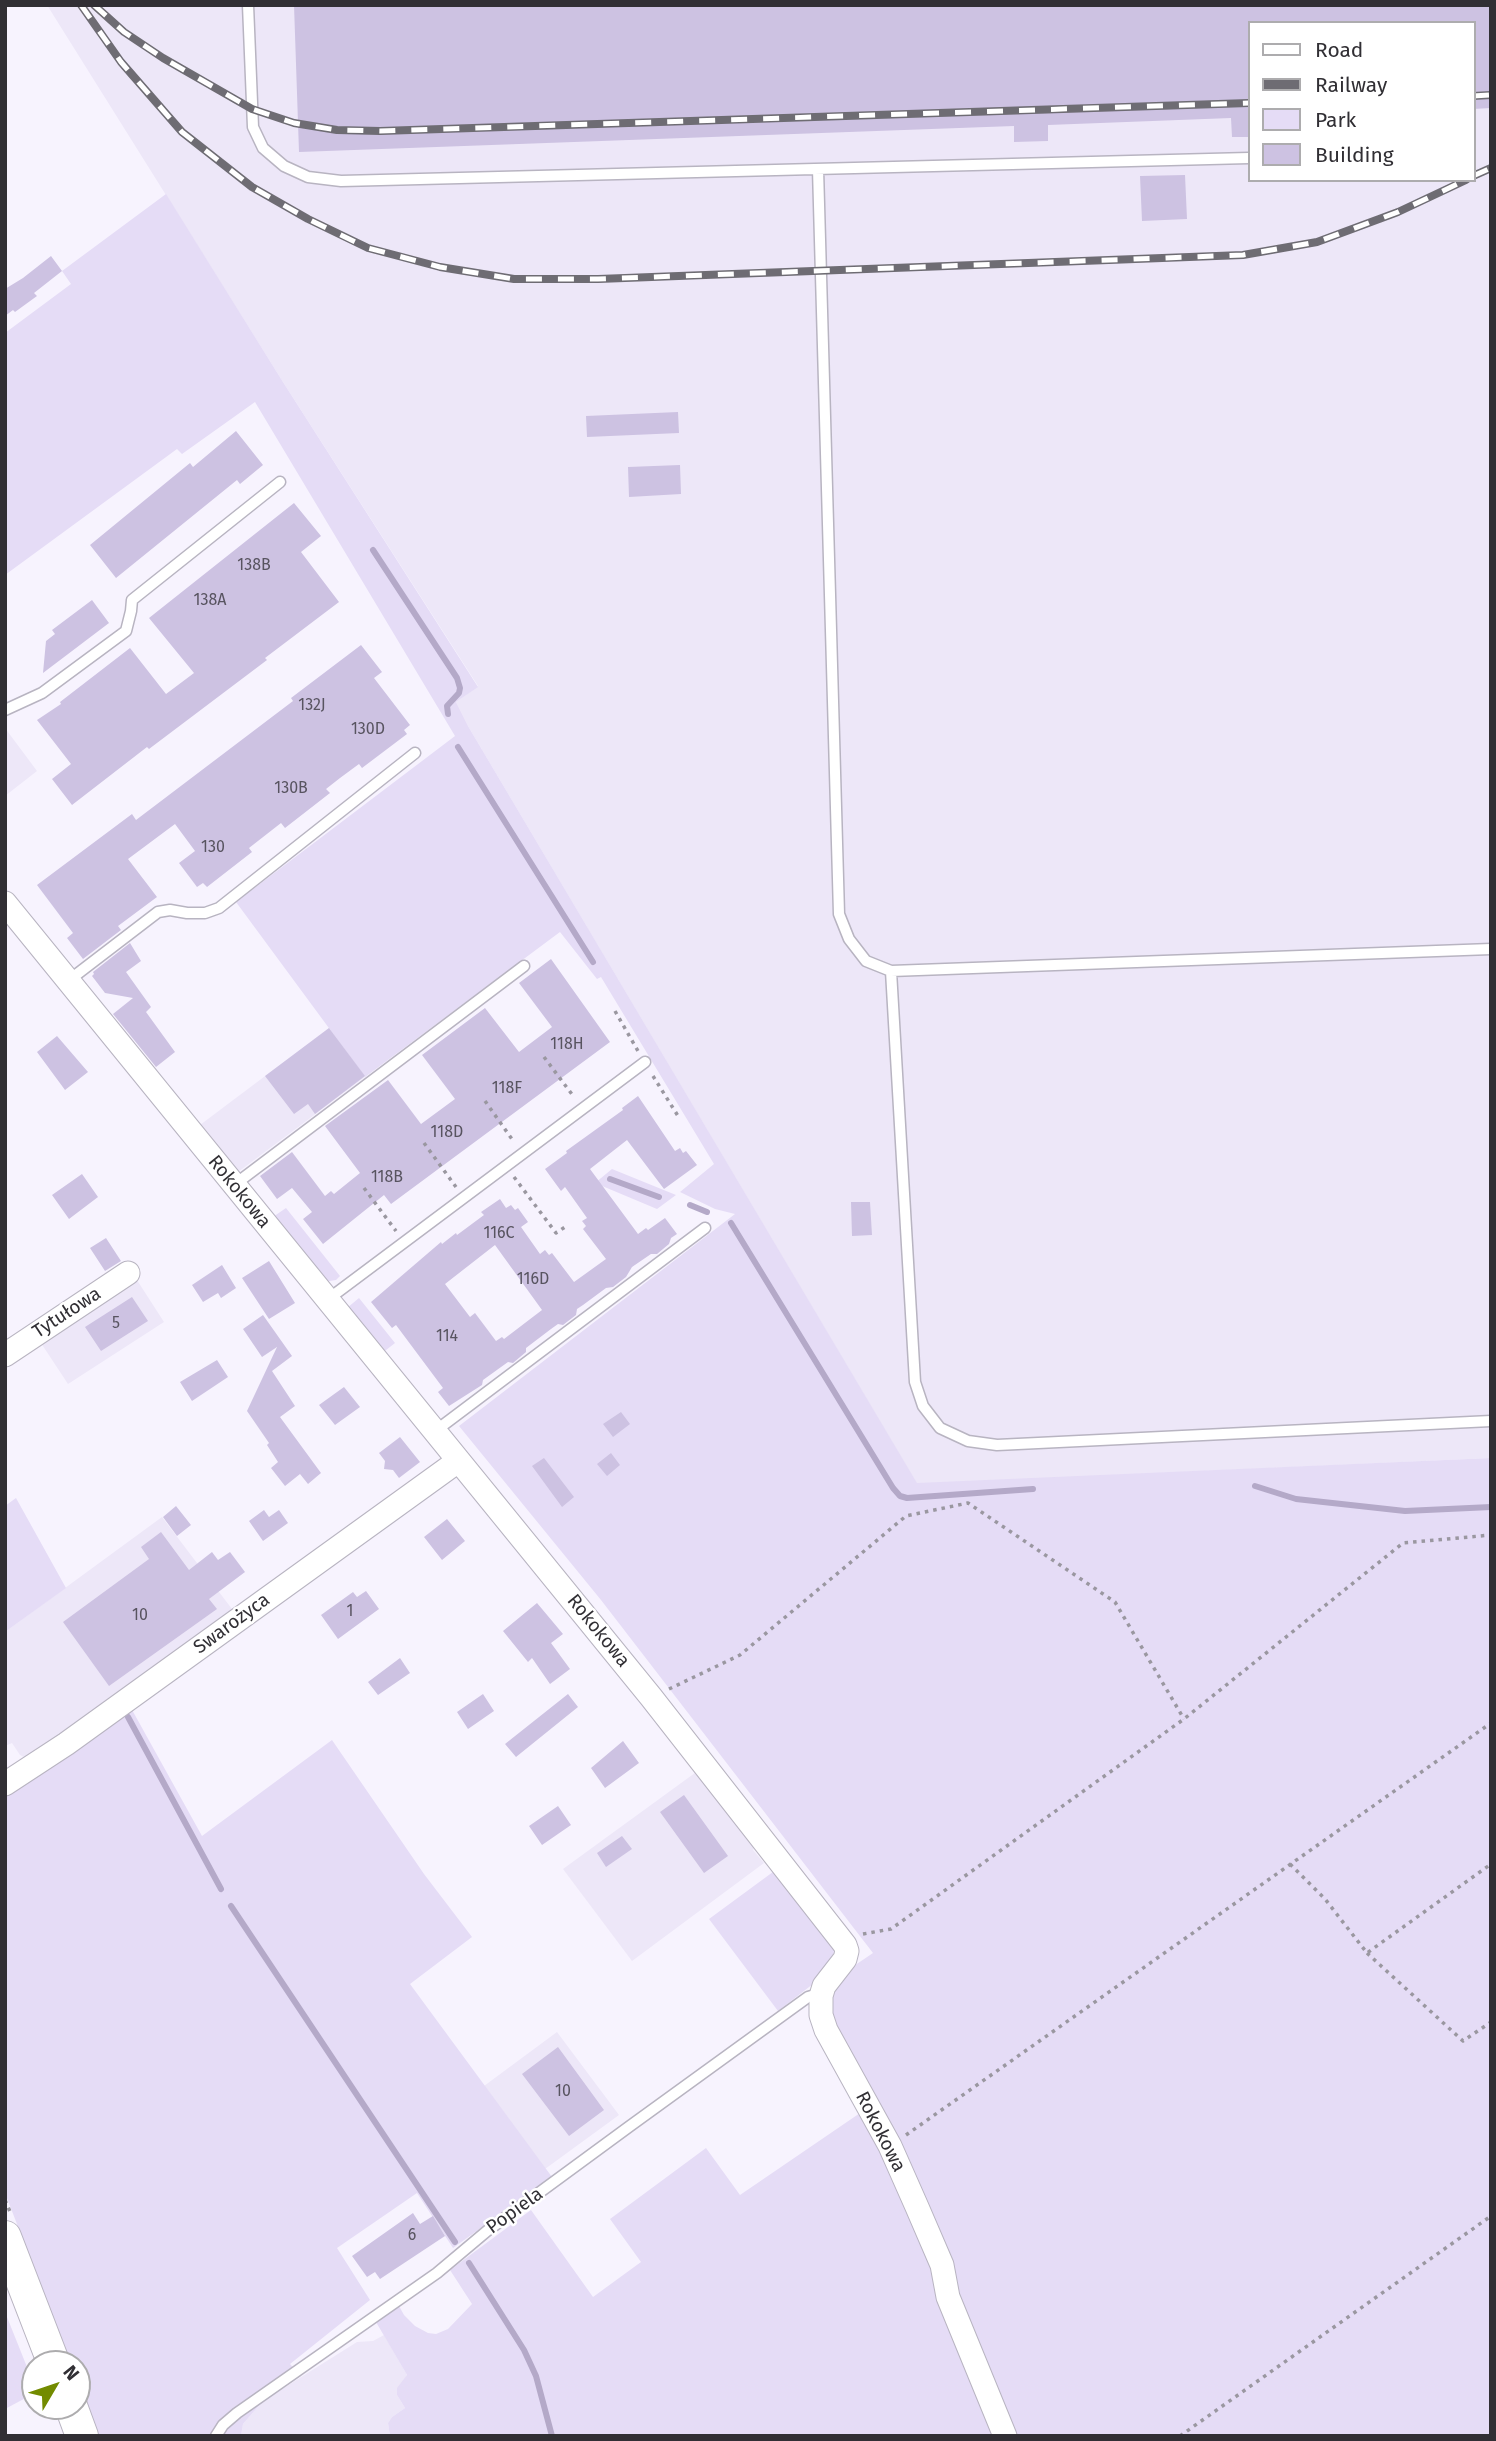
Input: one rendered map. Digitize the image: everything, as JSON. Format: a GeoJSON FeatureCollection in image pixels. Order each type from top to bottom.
{"type":"FeatureCollection","features":[{"type":"Feature","properties":{"kind":"main road"},"geometry":{"type":"LineString","coordinates":[[5,2237],[49,2350]]}},
{"type":"Feature","properties":{"kind":"street","name":"Rokokowa"},"geometry":{"type":"LineString","coordinates":[[5,903],[652,1697],[840,1938]]}},
{"type":"Feature","properties":{"kind":"street","name":"Tytułowa"},"geometry":{"type":"LineString","coordinates":[[5,1355],[128,1273]]}},
{"type":"Feature","properties":{"kind":"street","name":"Swarożyca"},"geometry":{"type":"LineString","coordinates":[[11,1780],[66,1744],[458,1461]]}},
{"type":"Feature","properties":{"kind":"street"},"geometry":{"type":"LineString","coordinates":[[821,1996],[824,1986],[845,1959],[847,1951],[840,1938]]}},
{"type":"Feature","properties":{"kind":"street","name":"Rokokowa"},"geometry":{"type":"LineString","coordinates":[[821,1996],[821,2015],[826,2030],[890,2146],[942,2265],[948,2297],[1005,2436]]}},
{"type":"Feature","properties":{"kind":"lane"},"geometry":{"type":"LineString","coordinates":[[248,5],[253,127],[263,148],[284,166],[308,177],[341,181],[1248,158]]}},
{"type":"Feature","properties":{"kind":"lane"},"geometry":{"type":"LineString","coordinates":[[818,169],[839,914],[849,939],[866,961],[891,971],[1491,949]]}},
{"type":"Feature","properties":{"kind":"lane"},"geometry":{"type":"LineString","coordinates":[[5,710],[42,693],[125,631],[131,611],[130,602],[134,598],[280,482]]}},
{"type":"Feature","properties":{"kind":"lane"},"geometry":{"type":"LineString","coordinates":[[68,981],[158,912],[170,910],[205,913],[219,908],[415,753]]}},
{"type":"Feature","properties":{"kind":"lane"},"geometry":{"type":"LineString","coordinates":[[234,1185],[524,966]]}},
{"type":"Feature","properties":{"kind":"lane"},"geometry":{"type":"LineString","coordinates":[[891,971],[915,1382],[923,1406],[940,1428],[968,1441],[998,1446],[1491,1421]]}},
{"type":"Feature","properties":{"kind":"lane"},"geometry":{"type":"LineString","coordinates":[[327,1300],[645,1062]]}},
{"type":"Feature","properties":{"kind":"lane"},"geometry":{"type":"LineString","coordinates":[[435,1432],[705,1228]]}},
{"type":"Feature","properties":{"kind":"lane","name":"Popiela"},"geometry":{"type":"LineString","coordinates":[[216,2436],[223,2425],[237,2413],[320,2360],[437,2273],[487,2231],[808,1997],[821,1996]]}},
{"type":"Feature","properties":{"kind":"path"},"geometry":{"type":"LineString","coordinates":[[544,1057],[583,1109]]}},
{"type":"Feature","properties":{"kind":"path"},"geometry":{"type":"LineString","coordinates":[[485,1101],[523,1154]]}},
{"type":"Feature","properties":{"kind":"path"},"geometry":{"type":"LineString","coordinates":[[424,1143],[464,1198]]}},
{"type":"Feature","properties":{"kind":"path"},"geometry":{"type":"LineString","coordinates":[[507,1167],[556,1233],[565,1227]]}},
{"type":"Feature","properties":{"kind":"path"},"geometry":{"type":"LineString","coordinates":[[364,1188],[405,1242]]}},
{"type":"Feature","properties":{"kind":"path"},"geometry":{"type":"LineString","coordinates":[[652,1697],[740,1655],[906,1516],[968,1503],[1115,1602],[1184,1719]]}},
{"type":"Feature","properties":{"kind":"path"},"geometry":{"type":"LineString","coordinates":[[840,1938],[891,1929],[1184,1719],[1403,1543],[1491,1535]]}},
{"type":"Feature","properties":{"kind":"path"},"geometry":{"type":"LineString","coordinates":[[890,2146],[1491,1723]]}},
{"type":"Feature","properties":{"kind":"path"},"geometry":{"type":"LineString","coordinates":[[1290,1863],[1325,1899],[1367,1953],[1463,2041],[1491,2022]]}},
{"type":"Feature","properties":{"kind":"path"},"geometry":{"type":"LineString","coordinates":[[1367,1953],[1491,1864]]}},
{"type":"Feature","properties":{"kind":"path"},"geometry":{"type":"LineString","coordinates":[[1180,2436],[1491,2216]]}},
{"type":"Feature","properties":{"kind":"shaded area"},"geometry":{"type":"Polygon","coordinates":[[[47,5],[1491,5],[1491,1458],[917,1484],[468,726],[456,702],[478,686],[283,382],[47,5]]]}},
{"type":"Feature","properties":{"kind":"shaded area"},"geometry":{"type":"Polygon","coordinates":[[[5,728],[37,771],[5,796],[5,728]]]}},
{"type":"Feature","properties":{"kind":"shaded area"},"geometry":{"type":"Polygon","coordinates":[[[329,1028],[365,1077],[234,1175],[196,1128],[329,1028]]]}},
{"type":"Feature","properties":{"kind":"shaded area"},"geometry":{"type":"Polygon","coordinates":[[[135,1277],[164,1322],[68,1384],[37,1337],[135,1277]]]}},
{"type":"Feature","properties":{"kind":"shaded area"},"geometry":{"type":"Polygon","coordinates":[[[162,1517],[235,1613],[116,1701],[26,1758],[20,1755],[12,1743],[5,1746],[5,1632],[162,1517]]]}},
{"type":"Feature","properties":{"kind":"shaded area"},"geometry":{"type":"Polygon","coordinates":[[[699,1770],[756,1841],[753,1850],[764,1863],[632,1961],[563,1869],[699,1770]]]}},
{"type":"Feature","properties":{"kind":"shaded area"},"geometry":{"type":"Polygon","coordinates":[[[557,2032],[619,2115],[545,2169],[484,2086],[557,2032]]]}},
{"type":"Feature","properties":{"kind":"shaded area"},"geometry":{"type":"Polygon","coordinates":[[[384,2335],[407,2375],[397,2395],[405,2408],[388,2423],[390,2436],[241,2436],[243,2424],[263,2401],[357,2342],[373,2341],[384,2335]]]}},
{"type":"Feature","properties":{"kind":"green space"},"geometry":{"type":"Polygon","coordinates":[[[166,194],[478,687],[456,702],[468,726],[917,1483],[1491,1458],[1491,2436],[1011,2436],[954,2286],[958,2283],[891,2130],[829,2011],[836,1978],[873,1953],[601,1600],[459,1426],[735,1214],[715,1209],[680,1192],[714,1164],[601,977],[597,979],[560,932],[365,1077],[236,902],[455,736],[255,402],[182,454],[177,449],[5,575],[5,333],[71,284],[62,271],[166,194]]]}},
{"type":"Feature","properties":{"kind":"green space"},"geometry":{"type":"Polygon","coordinates":[[[612,1169],[676,1195],[657,1209],[595,1183],[612,1169]]]}},
{"type":"Feature","properties":{"kind":"green space"},"geometry":{"type":"Polygon","coordinates":[[[286,1208],[340,1276],[336,1280],[323,1282],[270,1219],[286,1208]]]}},
{"type":"Feature","properties":{"kind":"green space"},"geometry":{"type":"Polygon","coordinates":[[[359,1298],[395,1343],[381,1354],[347,1308],[359,1298]]]}},
{"type":"Feature","properties":{"kind":"green space"},"geometry":{"type":"Polygon","coordinates":[[[16,1498],[66,1588],[5,1632],[5,1506],[16,1498]]]}},
{"type":"Feature","properties":{"kind":"green space"},"geometry":{"type":"Polygon","coordinates":[[[131,1708],[202,1836],[332,1740],[424,1874],[472,1937],[410,1984],[552,2177],[453,2248],[417,2193],[337,2248],[370,2300],[290,2364],[301,2376],[263,2401],[243,2424],[241,2436],[97,2436],[91,2419],[91,2350],[66,2350],[5,2193],[5,1794],[131,1708]]]}},
{"type":"Feature","properties":{"kind":"green space"},"geometry":{"type":"Polygon","coordinates":[[[777,1869],[835,1943],[833,1957],[822,1977],[778,2011],[709,1919],[777,1869]]]}},
{"type":"Feature","properties":{"kind":"green space"},"geometry":{"type":"Polygon","coordinates":[[[863,2111],[885,2152],[998,2436],[390,2436],[388,2423],[405,2408],[397,2395],[397,2388],[407,2375],[376,2322],[399,2306],[415,2326],[428,2333],[436,2334],[448,2329],[472,2304],[450,2270],[531,2210],[593,2297],[641,2262],[610,2219],[706,2148],[740,2195],[863,2111]]]}},
{"type":"Feature","properties":{"kind":"green space"},"geometry":{"type":"Polygon","coordinates":[[[5,2312],[21,2352],[21,2400],[5,2409],[5,2312]]]}},
{"type":"Feature","properties":{"kind":"building"},"geometry":{"type":"Polygon","coordinates":[[[294,5],[1491,5],[1491,108],[1475,109],[1475,21],[1248,21],[1248,137],[1232,137],[1231,118],[1048,125],[1048,141],[1014,142],[1014,126],[299,152],[294,5]]]}},
{"type":"Feature","properties":{"kind":"building"},"geometry":{"type":"Polygon","coordinates":[[[1185,175],[1187,219],[1142,221],[1140,176],[1185,175]]]}},
{"type":"Feature","properties":{"kind":"building"},"geometry":{"type":"Polygon","coordinates":[[[51,256],[62,271],[34,293],[37,296],[5,316],[5,289],[51,256]]]}},
{"type":"Feature","properties":{"kind":"building"},"geometry":{"type":"Polygon","coordinates":[[[678,412],[679,433],[587,437],[586,416],[678,412]]]}},
{"type":"Feature","properties":{"kind":"building"},"geometry":{"type":"Polygon","coordinates":[[[236,431],[263,465],[240,484],[237,480],[116,578],[90,545],[190,463],[193,467],[236,431]]]}},
{"type":"Feature","properties":{"kind":"building"},"geometry":{"type":"Polygon","coordinates":[[[680,465],[681,494],[629,497],[628,467],[680,465]]]}},
{"type":"Feature","properties":{"kind":"building"},"geometry":{"type":"Polygon","coordinates":[[[294,503],[321,536],[301,552],[339,602],[265,658],[267,660],[72,805],[52,779],[71,764],[37,720],[130,648],[166,694],[194,673],[149,618],[294,503]]]}},
{"type":"Feature","properties":{"kind":"building"},"geometry":{"type":"Polygon","coordinates":[[[92,600],[109,623],[43,673],[46,641],[55,634],[52,630],[92,600]]]}},
{"type":"Feature","properties":{"kind":"building"},"geometry":{"type":"Polygon","coordinates":[[[361,645],[382,672],[374,678],[410,725],[404,730],[407,734],[362,768],[359,764],[340,778],[326,789],[330,793],[285,828],[281,823],[249,848],[252,852],[207,887],[203,883],[197,887],[179,863],[195,851],[175,824],[128,859],[157,897],[118,926],[121,930],[83,959],[67,938],[73,933],[37,885],[132,814],[136,820],[293,701],[291,698],[361,645]]]}},
{"type":"Feature","properties":{"kind":"building"},"geometry":{"type":"Polygon","coordinates":[[[130,943],[141,961],[126,972],[151,1007],[146,1012],[175,1052],[156,1067],[113,1014],[133,998],[105,993],[92,976],[93,972],[130,943]]]}},
{"type":"Feature","properties":{"kind":"building"},"geometry":{"type":"Polygon","coordinates":[[[551,959],[610,1042],[391,1204],[384,1195],[323,1244],[303,1219],[312,1212],[292,1188],[277,1199],[260,1176],[292,1152],[325,1196],[331,1191],[334,1194],[360,1173],[325,1126],[388,1080],[421,1124],[455,1099],[422,1055],[485,1008],[519,1052],[552,1027],[519,983],[551,959]]]}},
{"type":"Feature","properties":{"kind":"building"},"geometry":{"type":"Polygon","coordinates":[[[329,1028],[365,1076],[315,1114],[308,1104],[294,1114],[265,1076],[329,1028]]]}},
{"type":"Feature","properties":{"kind":"building"},"geometry":{"type":"Polygon","coordinates":[[[57,1036],[88,1072],[65,1090],[37,1052],[57,1036]]]}},
{"type":"Feature","properties":{"kind":"building"},"geometry":{"type":"Polygon","coordinates":[[[638,1096],[675,1151],[680,1148],[683,1153],[686,1151],[697,1165],[664,1189],[627,1140],[590,1169],[638,1234],[665,1218],[677,1234],[657,1254],[651,1254],[632,1267],[626,1277],[613,1287],[606,1288],[577,1309],[576,1315],[563,1325],[558,1324],[526,1348],[526,1352],[513,1363],[508,1362],[483,1380],[482,1385],[449,1406],[438,1392],[443,1388],[396,1325],[392,1328],[371,1302],[441,1242],[442,1244],[456,1233],[457,1235],[484,1215],[481,1212],[500,1199],[506,1208],[511,1205],[515,1210],[518,1208],[528,1222],[521,1227],[540,1254],[545,1250],[549,1255],[552,1253],[574,1282],[606,1259],[583,1229],[586,1226],[582,1221],[587,1218],[565,1187],[561,1191],[545,1169],[623,1110],[622,1108],[638,1096]],[[495,1245],[445,1284],[470,1317],[475,1313],[496,1341],[502,1337],[504,1339],[542,1310],[495,1245]]]}},
{"type":"Feature","properties":{"kind":"building"},"geometry":{"type":"Polygon","coordinates":[[[82,1174],[98,1197],[69,1219],[52,1195],[82,1174]]]}},
{"type":"Feature","properties":{"kind":"building"},"geometry":{"type":"Polygon","coordinates":[[[851,1202],[870,1202],[872,1235],[852,1236],[851,1202]]]}},
{"type":"Feature","properties":{"kind":"building"},"geometry":{"type":"Polygon","coordinates":[[[106,1238],[121,1261],[105,1271],[90,1248],[106,1238]]]}},
{"type":"Feature","properties":{"kind":"building"},"geometry":{"type":"Polygon","coordinates":[[[269,1261],[295,1303],[269,1319],[242,1278],[269,1261]]]}},
{"type":"Feature","properties":{"kind":"building"},"geometry":{"type":"Polygon","coordinates":[[[222,1265],[236,1288],[221,1298],[218,1293],[203,1302],[192,1285],[222,1265]]]}},
{"type":"Feature","properties":{"kind":"building"},"geometry":{"type":"Polygon","coordinates":[[[132,1297],[148,1321],[101,1351],[85,1327],[132,1297]]]}},
{"type":"Feature","properties":{"kind":"building"},"geometry":{"type":"Polygon","coordinates":[[[263,1315],[292,1356],[272,1371],[295,1406],[280,1417],[321,1473],[308,1484],[300,1474],[285,1486],[271,1468],[278,1462],[267,1445],[269,1443],[247,1411],[277,1347],[262,1357],[243,1329],[263,1315]]]}},
{"type":"Feature","properties":{"kind":"building"},"geometry":{"type":"Polygon","coordinates":[[[217,1360],[228,1377],[192,1401],[180,1382],[217,1360]]]}},
{"type":"Feature","properties":{"kind":"building"},"geometry":{"type":"Polygon","coordinates":[[[344,1387],[360,1407],[335,1425],[319,1405],[344,1387]]]}},
{"type":"Feature","properties":{"kind":"building"},"geometry":{"type":"Polygon","coordinates":[[[621,1412],[630,1424],[613,1437],[603,1424],[621,1412]]]}},
{"type":"Feature","properties":{"kind":"building"},"geometry":{"type":"Polygon","coordinates":[[[400,1437],[420,1462],[399,1478],[393,1470],[384,1469],[385,1461],[379,1453],[400,1437]]]}},
{"type":"Feature","properties":{"kind":"building"},"geometry":{"type":"Polygon","coordinates":[[[611,1453],[620,1465],[607,1476],[597,1464],[611,1453]]]}},
{"type":"Feature","properties":{"kind":"building"},"geometry":{"type":"Polygon","coordinates":[[[544,1458],[574,1497],[562,1507],[532,1466],[544,1458]]]}},
{"type":"Feature","properties":{"kind":"building"},"geometry":{"type":"Polygon","coordinates":[[[176,1506],[191,1525],[177,1536],[163,1517],[176,1506]]]}},
{"type":"Feature","properties":{"kind":"building"},"geometry":{"type":"Polygon","coordinates":[[[264,1510],[269,1517],[279,1510],[288,1523],[263,1541],[249,1521],[264,1510]]]}},
{"type":"Feature","properties":{"kind":"building"},"geometry":{"type":"Polygon","coordinates":[[[447,1519],[465,1541],[442,1560],[424,1537],[447,1519]]]}},
{"type":"Feature","properties":{"kind":"building"},"geometry":{"type":"Polygon","coordinates":[[[161,1532],[189,1570],[212,1552],[218,1560],[230,1552],[245,1572],[209,1599],[217,1609],[109,1686],[63,1622],[149,1559],[141,1547],[161,1532]]]}},
{"type":"Feature","properties":{"kind":"building"},"geometry":{"type":"Polygon","coordinates":[[[366,1591],[379,1609],[338,1639],[321,1615],[353,1592],[357,1597],[366,1591]]]}},
{"type":"Feature","properties":{"kind":"building"},"geometry":{"type":"Polygon","coordinates":[[[537,1603],[563,1634],[551,1643],[570,1669],[550,1684],[532,1658],[528,1662],[503,1631],[537,1603]]]}},
{"type":"Feature","properties":{"kind":"building"},"geometry":{"type":"Polygon","coordinates":[[[400,1658],[410,1673],[378,1695],[368,1682],[400,1658]]]}},
{"type":"Feature","properties":{"kind":"building"},"geometry":{"type":"Polygon","coordinates":[[[483,1694],[494,1711],[468,1729],[457,1712],[483,1694]]]}},
{"type":"Feature","properties":{"kind":"building"},"geometry":{"type":"Polygon","coordinates":[[[568,1694],[578,1707],[516,1757],[505,1744],[568,1694]]]}},
{"type":"Feature","properties":{"kind":"building"},"geometry":{"type":"Polygon","coordinates":[[[623,1741],[639,1763],[605,1788],[591,1768],[623,1741]]]}},
{"type":"Feature","properties":{"kind":"building"},"geometry":{"type":"Polygon","coordinates":[[[684,1795],[728,1856],[704,1873],[660,1812],[684,1795]]]}},
{"type":"Feature","properties":{"kind":"building"},"geometry":{"type":"Polygon","coordinates":[[[558,1806],[571,1825],[542,1845],[529,1826],[558,1806]]]}},
{"type":"Feature","properties":{"kind":"building"},"geometry":{"type":"Polygon","coordinates":[[[622,1836],[632,1849],[606,1867],[597,1853],[622,1836]]]}},
{"type":"Feature","properties":{"kind":"building"},"geometry":{"type":"Polygon","coordinates":[[[558,2047],[604,2110],[569,2136],[522,2074],[558,2047]]]}},
{"type":"Feature","properties":{"kind":"building"},"geometry":{"type":"Polygon","coordinates":[[[413,2213],[420,2224],[433,2216],[445,2236],[380,2279],[375,2272],[367,2277],[352,2256],[413,2213]]]}},
{"type":"Feature","properties":{"kind":"waterway"},"geometry":{"type":"LineString","coordinates":[[373,550],[457,678],[459,693],[447,706],[448,714]]}},
{"type":"Feature","properties":{"kind":"waterway"},"geometry":{"type":"LineString","coordinates":[[458,747],[593,962]]}},
{"type":"Feature","properties":{"kind":"waterway"},"geometry":{"type":"LineString","coordinates":[[610,1179],[659,1197]]}},
{"type":"Feature","properties":{"kind":"waterway"},"geometry":{"type":"LineString","coordinates":[[690,1205],[707,1212]]}},
{"type":"Feature","properties":{"kind":"waterway"},"geometry":{"type":"LineString","coordinates":[[731,1223],[900,1496],[907,1498],[1033,1489]]}},
{"type":"Feature","properties":{"kind":"waterway"},"geometry":{"type":"LineString","coordinates":[[1255,1486],[1296,1499],[1405,1511],[1491,1507]]}},
{"type":"Feature","properties":{"kind":"waterway"},"geometry":{"type":"LineString","coordinates":[[128,1717],[221,1889]]}},
{"type":"Feature","properties":{"kind":"waterway"},"geometry":{"type":"LineString","coordinates":[[231,1906],[455,2242]]}},
{"type":"Feature","properties":{"kind":"waterway"},"geometry":{"type":"LineString","coordinates":[[469,2263],[524,2350],[536,2376],[552,2436]]}},
{"type":"Feature","properties":{"kind":"railway"},"geometry":{"type":"LineString","coordinates":[[81,5],[121,62],[182,132],[252,187],[308,219],[368,248],[440,267],[514,279],[598,279],[1243,255],[1317,242],[1398,212],[1462,182]]}},
{"type":"Feature","properties":{"kind":"railway"},"geometry":{"type":"LineString","coordinates":[[94,5],[124,32],[163,58],[252,109],[294,123],[337,130],[380,131],[1248,103]]}},
{"type":"Feature","properties":{"kind":"railway"},"geometry":{"type":"LineString","coordinates":[[1475,96],[1491,95]]}},
{"type":"Feature","properties":{"kind":"railway"},"geometry":{"type":"LineString","coordinates":[[1475,175],[1491,168]]}}]}
